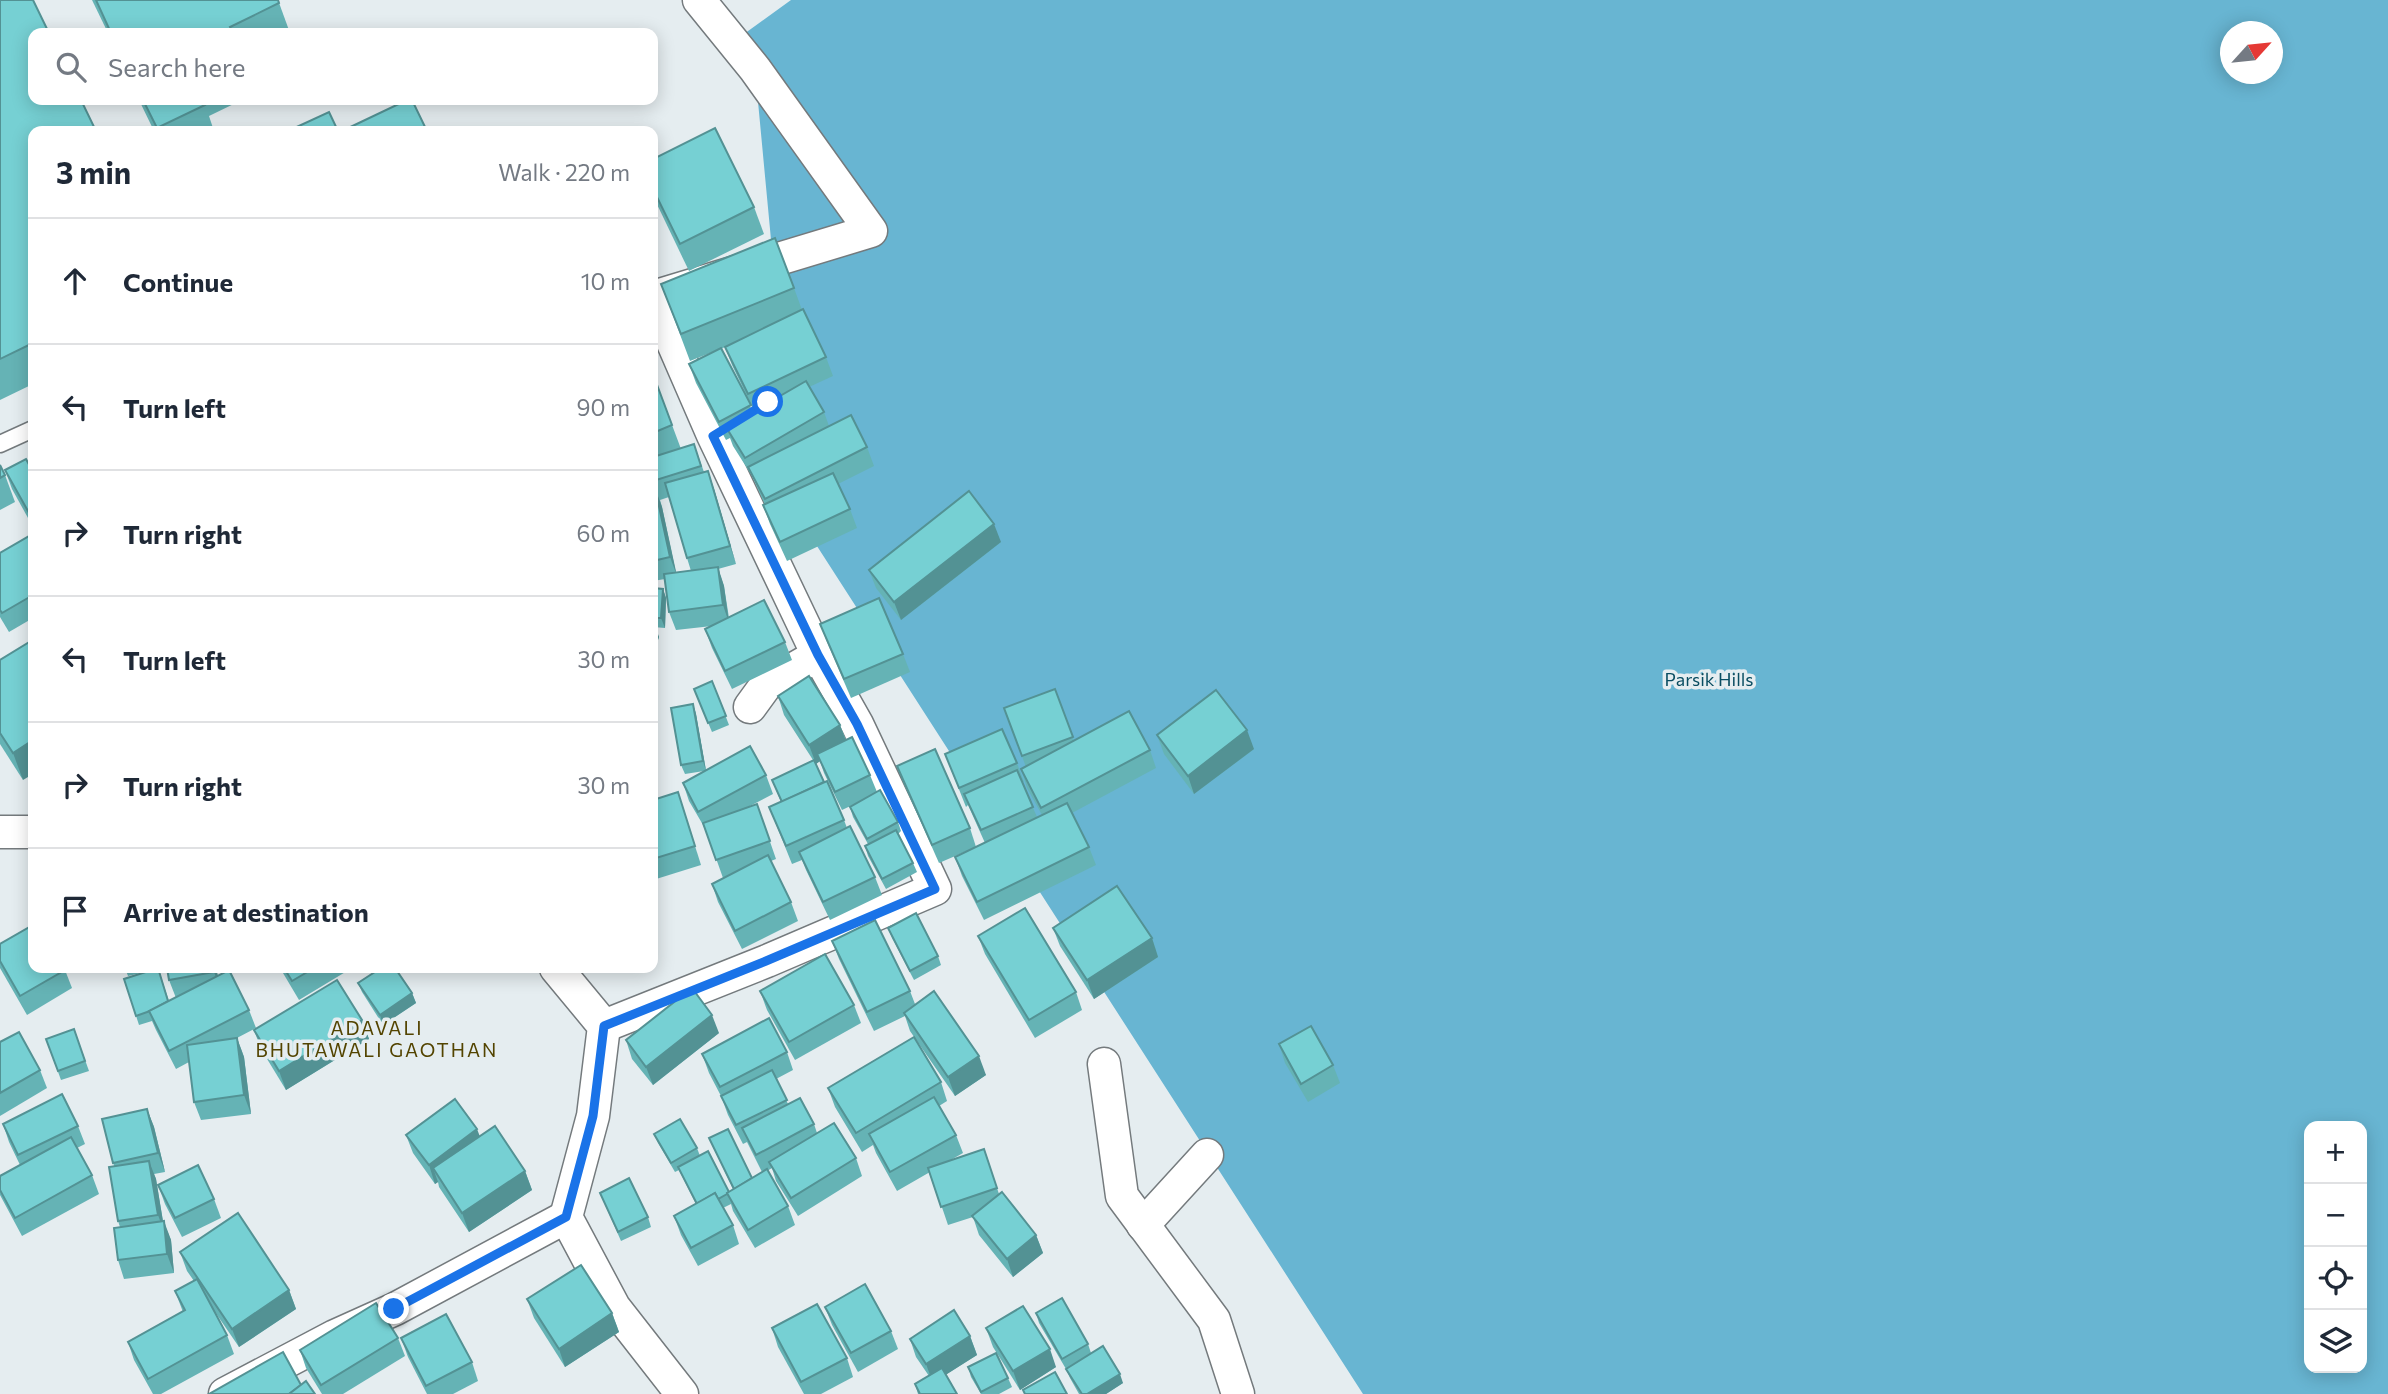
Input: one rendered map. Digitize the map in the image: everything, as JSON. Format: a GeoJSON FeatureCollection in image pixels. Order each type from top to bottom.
{"type":"FeatureCollection","features":[{"type":"Feature","properties":{"kind":"street"},"geometry":{"type":"LineString","coordinates":[[658,296],[871,232],[755,69],[699,0]]}},
{"type":"Feature","properties":{"kind":"street"},"geometry":{"type":"LineString","coordinates":[[604,1026],[935,889],[941,870],[818,655],[724,429],[658,306]]}},
{"type":"Feature","properties":{"kind":"street"},"geometry":{"type":"LineString","coordinates":[[750,707],[766,685],[818,655]]}},
{"type":"Feature","properties":{"kind":"street"},"geometry":{"type":"LineString","coordinates":[[0,832],[28,832]]}},
{"type":"Feature","properties":{"kind":"street"},"geometry":{"type":"LineString","coordinates":[[560,973],[604,1026],[593,1116],[566,1217],[614,1307],[682,1394]]}},
{"type":"Feature","properties":{"kind":"street"},"geometry":{"type":"LineString","coordinates":[[1104,1064],[1122,1196],[1214,1320],[1238,1394]]}},
{"type":"Feature","properties":{"kind":"street"},"geometry":{"type":"LineString","coordinates":[[1143,1225],[1207,1155]]}},
{"type":"Feature","properties":{"kind":"street"},"geometry":{"type":"LineString","coordinates":[[225,1394],[335,1336],[394,1309],[566,1217]]}},
{"type":"Feature","properties":{"kind":"lane"},"geometry":{"type":"LineString","coordinates":[[0,444],[28,431]]}},
{"type":"Feature","properties":{"kind":"green space","name":"Parsik Hills"},"geometry":{"type":"Polygon","coordinates":[[[791,0],[2388,0],[2388,1394],[1363,1394],[797,515],[755,70],[737,39],[791,0]]]}},
{"type":"Feature","properties":{"kind":"building"},"geometry":{"type":"Polygon","coordinates":[[[0,0],[33,0],[47,28],[28,28],[28,105],[83,105],[94,126],[28,126],[28,345],[0,359],[0,0]]]}},
{"type":"Feature","properties":{"kind":"building"},"geometry":{"type":"Polygon","coordinates":[[[96,0],[278,0],[279,3],[230,28],[109,28],[96,0]]]}},
{"type":"Feature","properties":{"kind":"building"},"geometry":{"type":"Polygon","coordinates":[[[146,105],[205,105],[161,126],[156,126],[146,105]]]}},
{"type":"Feature","properties":{"kind":"building"},"geometry":{"type":"Polygon","coordinates":[[[397,105],[414,105],[425,126],[352,126],[397,105]]]}},
{"type":"Feature","properties":{"kind":"building"},"geometry":{"type":"Polygon","coordinates":[[[329,112],[336,126],[299,126],[329,112]]]}},
{"type":"Feature","properties":{"kind":"building"},"geometry":{"type":"Polygon","coordinates":[[[715,128],[754,207],[680,244],[658,199],[658,156],[715,128]]]}},
{"type":"Feature","properties":{"kind":"building"},"geometry":{"type":"Polygon","coordinates":[[[775,238],[794,288],[681,334],[661,284],[775,238]]]}},
{"type":"Feature","properties":{"kind":"building"},"geometry":{"type":"Polygon","coordinates":[[[803,309],[826,357],[748,394],[725,347],[803,309]]]}},
{"type":"Feature","properties":{"kind":"building"},"geometry":{"type":"Polygon","coordinates":[[[721,348],[751,405],[719,422],[689,364],[721,348]]]}},
{"type":"Feature","properties":{"kind":"building"},"geometry":{"type":"Polygon","coordinates":[[[806,381],[824,412],[745,458],[726,427],[806,381]]]}},
{"type":"Feature","properties":{"kind":"building"},"geometry":{"type":"Polygon","coordinates":[[[658,387],[672,425],[658,431],[658,387]]]}},
{"type":"Feature","properties":{"kind":"building"},"geometry":{"type":"Polygon","coordinates":[[[851,415],[867,447],[765,499],[748,467],[851,415]]]}},
{"type":"Feature","properties":{"kind":"building"},"geometry":{"type":"Polygon","coordinates":[[[694,444],[701,466],[658,479],[658,455],[694,444]]]}},
{"type":"Feature","properties":{"kind":"building"},"geometry":{"type":"Polygon","coordinates":[[[26,459],[28,511],[5,470],[26,459]]]}},
{"type":"Feature","properties":{"kind":"building"},"geometry":{"type":"Polygon","coordinates":[[[0,465],[5,475],[0,478],[0,465]]]}},
{"type":"Feature","properties":{"kind":"building"},"geometry":{"type":"Polygon","coordinates":[[[708,471],[730,546],[687,558],[665,483],[708,471]]]}},
{"type":"Feature","properties":{"kind":"building"},"geometry":{"type":"Polygon","coordinates":[[[833,473],[850,509],[780,542],[763,505],[833,473]]]}},
{"type":"Feature","properties":{"kind":"building"},"geometry":{"type":"Polygon","coordinates":[[[969,491],[994,524],[894,602],[869,570],[969,491]]]}},
{"type":"Feature","properties":{"kind":"building"},"geometry":{"type":"Polygon","coordinates":[[[658,502],[670,557],[658,560],[658,502]]]}},
{"type":"Feature","properties":{"kind":"building"},"geometry":{"type":"Polygon","coordinates":[[[28,537],[28,598],[2,613],[0,610],[0,553],[28,537]]]}},
{"type":"Feature","properties":{"kind":"building"},"geometry":{"type":"Polygon","coordinates":[[[718,567],[723,605],[669,612],[664,574],[718,567]]]}},
{"type":"Feature","properties":{"kind":"building"},"geometry":{"type":"Polygon","coordinates":[[[658,588],[663,589],[661,618],[658,618],[658,588]]]}},
{"type":"Feature","properties":{"kind":"building"},"geometry":{"type":"Polygon","coordinates":[[[879,598],[903,654],[844,679],[820,624],[879,598]]]}},
{"type":"Feature","properties":{"kind":"building"},"geometry":{"type":"Polygon","coordinates":[[[764,600],[785,642],[725,671],[705,629],[764,600]]]}},
{"type":"Feature","properties":{"kind":"building"},"geometry":{"type":"Polygon","coordinates":[[[28,643],[28,743],[13,753],[0,733],[0,660],[28,643]]]}},
{"type":"Feature","properties":{"kind":"building"},"geometry":{"type":"Polygon","coordinates":[[[809,676],[840,725],[809,745],[778,696],[809,676]]]}},
{"type":"Feature","properties":{"kind":"building"},"geometry":{"type":"Polygon","coordinates":[[[712,681],[726,716],[708,723],[694,689],[712,681]]]}},
{"type":"Feature","properties":{"kind":"building"},"geometry":{"type":"Polygon","coordinates":[[[1055,689],[1073,737],[1022,756],[1004,708],[1055,689]]]}},
{"type":"Feature","properties":{"kind":"building"},"geometry":{"type":"Polygon","coordinates":[[[1216,690],[1247,730],[1188,776],[1157,735],[1216,690]]]}},
{"type":"Feature","properties":{"kind":"building"},"geometry":{"type":"Polygon","coordinates":[[[693,704],[703,761],[681,765],[671,708],[693,704]]]}},
{"type":"Feature","properties":{"kind":"building"},"geometry":{"type":"Polygon","coordinates":[[[1129,711],[1150,750],[1041,808],[1021,769],[1129,711]]]}},
{"type":"Feature","properties":{"kind":"building"},"geometry":{"type":"Polygon","coordinates":[[[1002,729],[1017,763],[959,788],[945,754],[1002,729]]]}},
{"type":"Feature","properties":{"kind":"building"},"geometry":{"type":"Polygon","coordinates":[[[852,737],[870,775],[835,792],[817,754],[852,737]]]}},
{"type":"Feature","properties":{"kind":"building"},"geometry":{"type":"Polygon","coordinates":[[[750,746],[766,775],[698,812],[683,783],[750,746]]]}},
{"type":"Feature","properties":{"kind":"building"},"geometry":{"type":"Polygon","coordinates":[[[935,749],[970,828],[932,845],[897,766],[935,749]]]}},
{"type":"Feature","properties":{"kind":"building"},"geometry":{"type":"Polygon","coordinates":[[[814,760],[824,782],[782,802],[772,780],[814,760]]]}},
{"type":"Feature","properties":{"kind":"building"},"geometry":{"type":"Polygon","coordinates":[[[1017,770],[1033,807],[981,830],[964,794],[1017,770]]]}},
{"type":"Feature","properties":{"kind":"building"},"geometry":{"type":"Polygon","coordinates":[[[827,781],[844,820],[786,846],[769,807],[827,781]]]}},
{"type":"Feature","properties":{"kind":"building"},"geometry":{"type":"Polygon","coordinates":[[[880,790],[898,822],[867,839],[850,807],[880,790]]]}},
{"type":"Feature","properties":{"kind":"building"},"geometry":{"type":"Polygon","coordinates":[[[678,792],[695,846],[658,857],[658,798],[678,792]]]}},
{"type":"Feature","properties":{"kind":"building"},"geometry":{"type":"Polygon","coordinates":[[[1067,803],[1089,847],[977,902],[955,857],[1067,803]]]}},
{"type":"Feature","properties":{"kind":"building"},"geometry":{"type":"Polygon","coordinates":[[[757,804],[770,841],[716,860],[703,823],[757,804]]]}},
{"type":"Feature","properties":{"kind":"building"},"geometry":{"type":"Polygon","coordinates":[[[850,826],[875,877],[823,902],[799,852],[850,826]]]}},
{"type":"Feature","properties":{"kind":"building"},"geometry":{"type":"Polygon","coordinates":[[[896,830],[913,863],[882,879],[865,846],[896,830]]]}},
{"type":"Feature","properties":{"kind":"building"},"geometry":{"type":"Polygon","coordinates":[[[768,855],[791,902],[735,931],[712,884],[768,855]]]}},
{"type":"Feature","properties":{"kind":"building"},"geometry":{"type":"Polygon","coordinates":[[[1117,886],[1152,938],[1087,980],[1053,928],[1117,886]]]}},
{"type":"Feature","properties":{"kind":"building"},"geometry":{"type":"Polygon","coordinates":[[[1025,908],[1076,992],[1029,1020],[978,936],[1025,908]]]}},
{"type":"Feature","properties":{"kind":"building"},"geometry":{"type":"Polygon","coordinates":[[[916,913],[938,956],[910,971],[888,928],[916,913]]]}},
{"type":"Feature","properties":{"kind":"building"},"geometry":{"type":"Polygon","coordinates":[[[875,920],[910,991],[867,1012],[832,941],[875,920]]]}},
{"type":"Feature","properties":{"kind":"building"},"geometry":{"type":"Polygon","coordinates":[[[28,928],[28,973],[60,973],[20,996],[0,961],[0,944],[28,928]]]}},
{"type":"Feature","properties":{"kind":"building"},"geometry":{"type":"Polygon","coordinates":[[[825,954],[854,1005],[789,1042],[760,991],[825,954]]]}},
{"type":"Feature","properties":{"kind":"building"},"geometry":{"type":"Polygon","coordinates":[[[143,973],[160,973],[168,1001],[136,1016],[124,979],[143,973]]]}},
{"type":"Feature","properties":{"kind":"building"},"geometry":{"type":"Polygon","coordinates":[[[168,973],[208,973],[169,980],[168,973]]]}},
{"type":"Feature","properties":{"kind":"building"},"geometry":{"type":"Polygon","coordinates":[[[223,973],[230,973],[249,1010],[169,1051],[149,1011],[223,973]]]}},
{"type":"Feature","properties":{"kind":"building"},"geometry":{"type":"Polygon","coordinates":[[[287,973],[306,973],[292,981],[287,973]]]}},
{"type":"Feature","properties":{"kind":"building"},"geometry":{"type":"Polygon","coordinates":[[[373,973],[398,973],[412,993],[380,1015],[358,983],[373,973]]]}},
{"type":"Feature","properties":{"kind":"building"},"geometry":{"type":"Polygon","coordinates":[[[337,980],[362,1020],[279,1071],[254,1030],[337,980]]]}},
{"type":"Feature","properties":{"kind":"building"},"geometry":{"type":"Polygon","coordinates":[[[692,988],[712,1015],[646,1067],[626,1040],[692,988]]]}},
{"type":"Feature","properties":{"kind":"building"},"geometry":{"type":"Polygon","coordinates":[[[934,991],[979,1056],[948,1077],[904,1013],[934,991]]]}},
{"type":"Feature","properties":{"kind":"building"},"geometry":{"type":"Polygon","coordinates":[[[769,1018],[787,1052],[720,1087],[702,1054],[769,1018]]]}},
{"type":"Feature","properties":{"kind":"building"},"geometry":{"type":"Polygon","coordinates":[[[1311,1026],[1333,1065],[1301,1084],[1279,1044],[1311,1026]]]}},
{"type":"Feature","properties":{"kind":"building"},"geometry":{"type":"Polygon","coordinates":[[[74,1029],[85,1061],[58,1071],[46,1039],[74,1029]]]}},
{"type":"Feature","properties":{"kind":"building"},"geometry":{"type":"Polygon","coordinates":[[[19,1032],[40,1070],[0,1093],[0,1042],[19,1032]]]}},
{"type":"Feature","properties":{"kind":"building"},"geometry":{"type":"Polygon","coordinates":[[[914,1037],[941,1082],[856,1133],[828,1088],[914,1037]]]}},
{"type":"Feature","properties":{"kind":"building"},"geometry":{"type":"Polygon","coordinates":[[[237,1038],[244,1095],[194,1102],[187,1045],[237,1038]]]}},
{"type":"Feature","properties":{"kind":"building"},"geometry":{"type":"Polygon","coordinates":[[[772,1070],[787,1100],[736,1125],[721,1096],[772,1070]]]}},
{"type":"Feature","properties":{"kind":"building"},"geometry":{"type":"Polygon","coordinates":[[[62,1094],[78,1126],[18,1155],[3,1124],[62,1094]]]}},
{"type":"Feature","properties":{"kind":"building"},"geometry":{"type":"Polygon","coordinates":[[[934,1097],[956,1135],[890,1172],[869,1134],[934,1097]]]}},
{"type":"Feature","properties":{"kind":"building"},"geometry":{"type":"Polygon","coordinates":[[[800,1098],[814,1124],[756,1155],[742,1128],[800,1098]]]}},
{"type":"Feature","properties":{"kind":"building"},"geometry":{"type":"Polygon","coordinates":[[[455,1099],[477,1129],[429,1165],[406,1135],[455,1099]]]}},
{"type":"Feature","properties":{"kind":"building"},"geometry":{"type":"Polygon","coordinates":[[[147,1109],[158,1153],[113,1163],[102,1119],[147,1109]]]}},
{"type":"Feature","properties":{"kind":"building"},"geometry":{"type":"Polygon","coordinates":[[[680,1119],[697,1148],[671,1163],[654,1134],[680,1119]]]}},
{"type":"Feature","properties":{"kind":"building"},"geometry":{"type":"Polygon","coordinates":[[[834,1123],[856,1158],[791,1198],[769,1162],[834,1123]]]}},
{"type":"Feature","properties":{"kind":"building"},"geometry":{"type":"Polygon","coordinates":[[[495,1126],[525,1171],[462,1213],[433,1168],[495,1126]]]}},
{"type":"Feature","properties":{"kind":"building"},"geometry":{"type":"Polygon","coordinates":[[[728,1129],[752,1178],[734,1189],[709,1138],[728,1129]]]}},
{"type":"Feature","properties":{"kind":"building"},"geometry":{"type":"Polygon","coordinates":[[[71,1137],[92,1175],[15,1218],[0,1190],[0,1176],[71,1137]]]}},
{"type":"Feature","properties":{"kind":"building"},"geometry":{"type":"Polygon","coordinates":[[[984,1149],[997,1188],[941,1207],[928,1168],[984,1149]]]}},
{"type":"Feature","properties":{"kind":"building"},"geometry":{"type":"Polygon","coordinates":[[[708,1151],[729,1192],[718,1199],[715,1193],[697,1204],[678,1167],[708,1151]]]}},
{"type":"Feature","properties":{"kind":"building"},"geometry":{"type":"Polygon","coordinates":[[[149,1161],[158,1215],[118,1221],[109,1167],[149,1161]]]}},
{"type":"Feature","properties":{"kind":"building"},"geometry":{"type":"Polygon","coordinates":[[[198,1165],[214,1199],[175,1218],[158,1185],[198,1165]]]}},
{"type":"Feature","properties":{"kind":"building"},"geometry":{"type":"Polygon","coordinates":[[[767,1169],[788,1206],[748,1230],[727,1193],[767,1169]]]}},
{"type":"Feature","properties":{"kind":"building"},"geometry":{"type":"Polygon","coordinates":[[[629,1178],[648,1217],[618,1232],[600,1193],[629,1178]]]}},
{"type":"Feature","properties":{"kind":"building"},"geometry":{"type":"Polygon","coordinates":[[[1002,1192],[1036,1235],[1007,1259],[972,1216],[1002,1192]]]}},
{"type":"Feature","properties":{"kind":"building"},"geometry":{"type":"Polygon","coordinates":[[[715,1193],[733,1225],[691,1248],[674,1216],[715,1193]]]}},
{"type":"Feature","properties":{"kind":"building"},"geometry":{"type":"Polygon","coordinates":[[[238,1213],[289,1290],[232,1329],[180,1252],[238,1213]]]}},
{"type":"Feature","properties":{"kind":"building"},"geometry":{"type":"Polygon","coordinates":[[[164,1221],[167,1254],[118,1260],[114,1228],[164,1221]]]}},
{"type":"Feature","properties":{"kind":"building"},"geometry":{"type":"Polygon","coordinates":[[[581,1265],[612,1313],[559,1349],[527,1299],[581,1265]]]}},
{"type":"Feature","properties":{"kind":"building"},"geometry":{"type":"Polygon","coordinates":[[[197,1279],[227,1335],[148,1379],[128,1342],[185,1310],[175,1291],[197,1279]]]}},
{"type":"Feature","properties":{"kind":"building"},"geometry":{"type":"Polygon","coordinates":[[[865,1284],[891,1331],[851,1353],[825,1307],[865,1284]]]}},
{"type":"Feature","properties":{"kind":"building"},"geometry":{"type":"Polygon","coordinates":[[[1062,1298],[1088,1344],[1062,1359],[1036,1313],[1062,1298]]]}},
{"type":"Feature","properties":{"kind":"building"},"geometry":{"type":"Polygon","coordinates":[[[376,1303],[398,1338],[321,1385],[300,1350],[376,1303]]]}},
{"type":"Feature","properties":{"kind":"building"},"geometry":{"type":"Polygon","coordinates":[[[817,1304],[847,1358],[801,1382],[772,1328],[817,1304]]]}},
{"type":"Feature","properties":{"kind":"building"},"geometry":{"type":"Polygon","coordinates":[[[1023,1306],[1050,1349],[1013,1371],[986,1328],[1023,1306]]]}},
{"type":"Feature","properties":{"kind":"building"},"geometry":{"type":"Polygon","coordinates":[[[954,1310],[970,1336],[926,1364],[910,1339],[954,1310]]]}},
{"type":"Feature","properties":{"kind":"building"},"geometry":{"type":"Polygon","coordinates":[[[446,1314],[472,1362],[426,1386],[401,1338],[446,1314]]]}},
{"type":"Feature","properties":{"kind":"building"},"geometry":{"type":"Polygon","coordinates":[[[1103,1346],[1120,1374],[1087,1394],[1082,1394],[1066,1369],[1103,1346]]]}},
{"type":"Feature","properties":{"kind":"building"},"geometry":{"type":"Polygon","coordinates":[[[283,1352],[301,1385],[289,1394],[209,1394],[283,1352]]]}},
{"type":"Feature","properties":{"kind":"building"},"geometry":{"type":"Polygon","coordinates":[[[996,1353],[1008,1378],[981,1392],[968,1367],[996,1353]]]}},
{"type":"Feature","properties":{"kind":"building"},"geometry":{"type":"Polygon","coordinates":[[[942,1368],[957,1394],[920,1394],[915,1384],[942,1368]]]}},
{"type":"Feature","properties":{"kind":"building"},"geometry":{"type":"Polygon","coordinates":[[[1055,1372],[1067,1394],[1025,1394],[1023,1390],[1055,1372]]]}},
{"type":"Feature","properties":{"kind":"building"},"geometry":{"type":"Polygon","coordinates":[[[306,1381],[315,1394],[289,1394],[306,1381]]]}},
{"type":"Feature","properties":{"kind":"district","name":"ADAVALI BHUTAWALI GAOTHAN"},"geometry":{"type":"Point","coordinates":[377,1038]}},
{"type":"Feature","properties":{"kind":"route"},"geometry":{"type":"LineString","coordinates":[[394,1309],[566,1217],[593,1116],[604,1026],[935,889],[857,724],[818,655],[713,436],[768,402]]}}]}
